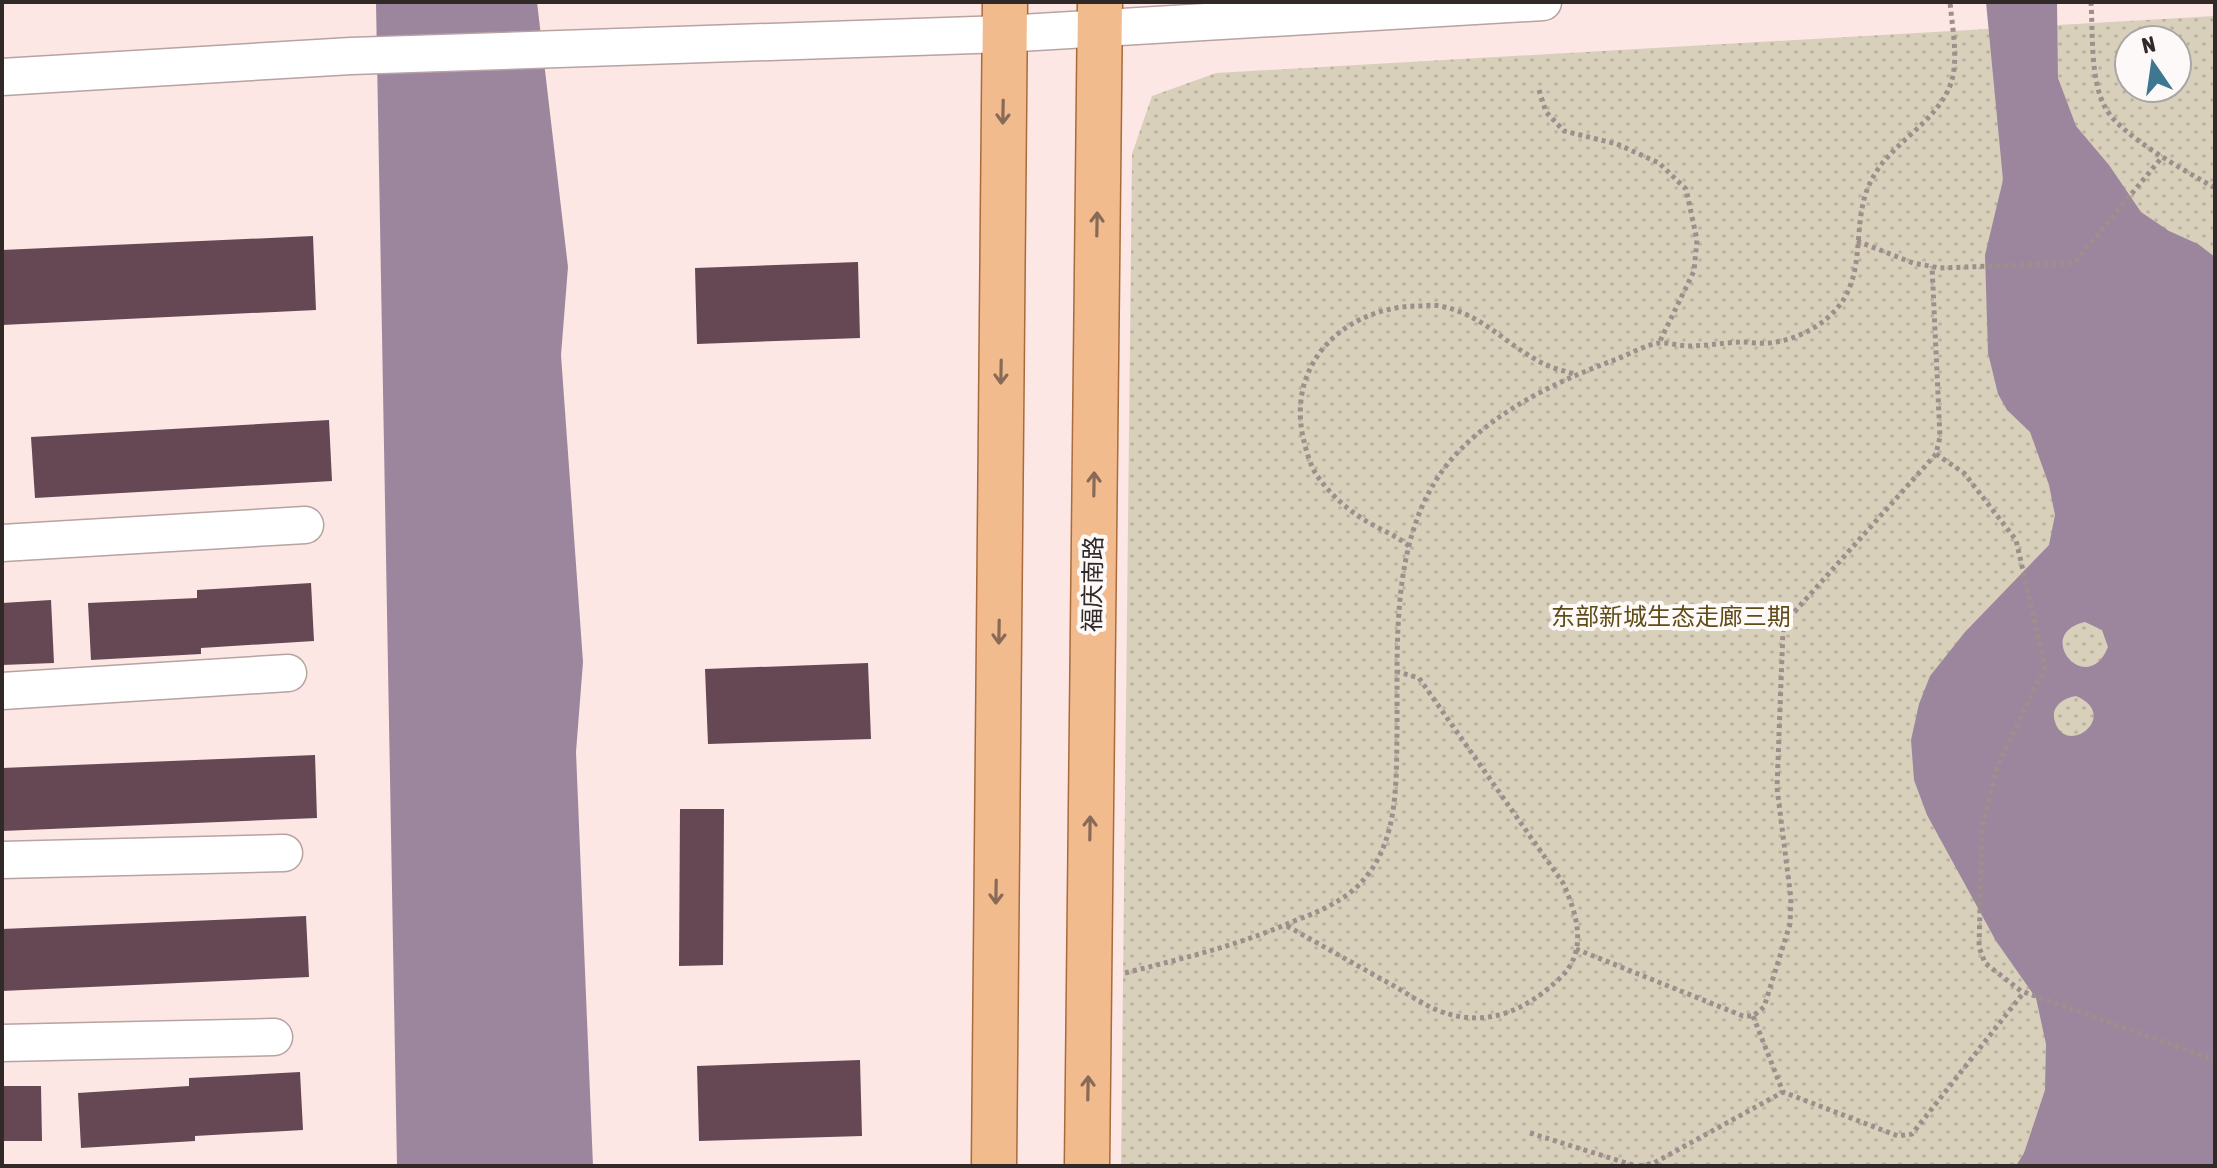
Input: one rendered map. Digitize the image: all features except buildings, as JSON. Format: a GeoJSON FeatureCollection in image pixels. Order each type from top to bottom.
{"type":"FeatureCollection","features":[{"type":"Feature","properties":{"kind":"main road","name":"福庆南路"},"geometry":{"type":"LineString","coordinates":[[1087,1166],[1100,14]]}},
{"type":"Feature","properties":{"kind":"main road"},"geometry":{"type":"LineString","coordinates":[[994,1166],[1004,18]]}},
{"type":"Feature","properties":{"kind":"street"},"geometry":{"type":"LineString","coordinates":[[2,77],[351,56],[535,49],[1004,18],[1543,2]]}},
{"type":"Feature","properties":{"kind":"street"},"geometry":{"type":"LineString","coordinates":[[2,543],[305,525]]}},
{"type":"Feature","properties":{"kind":"street"},"geometry":{"type":"LineString","coordinates":[[2,691],[288,673]]}},
{"type":"Feature","properties":{"kind":"street"},"geometry":{"type":"LineString","coordinates":[[2,860],[284,853]]}},
{"type":"Feature","properties":{"kind":"street"},"geometry":{"type":"LineString","coordinates":[[2,1043],[274,1037]]}},
{"type":"Feature","properties":{"kind":"path"},"geometry":{"type":"LineString","coordinates":[[1089,982],[1242,943],[1328,907],[1350,892],[1370,872],[1385,843],[1396,803],[1399,629],[1409,546],[1415,522],[1429,492],[1458,452],[1524,400],[1575,375],[1659,343],[1687,346],[1769,343],[1800,336],[1827,319],[1842,301],[1853,280],[1860,212],[1872,178],[1902,140],[1942,101],[1952,81],[1954,62],[1950,2]]}},
{"type":"Feature","properties":{"kind":"path"},"geometry":{"type":"LineString","coordinates":[[2091,2],[2097,83],[2105,108],[2120,126],[2215,188]]}},
{"type":"Feature","properties":{"kind":"path"},"geometry":{"type":"LineString","coordinates":[[1539,90],[1546,112],[1564,131],[1617,144],[1659,163],[1686,189],[1697,240],[1694,271],[1659,343]]}},
{"type":"Feature","properties":{"kind":"path"},"geometry":{"type":"LineString","coordinates":[[1857,241],[1913,263],[1932,266],[2074,263],[2163,156]]}},
{"type":"Feature","properties":{"kind":"path"},"geometry":{"type":"LineString","coordinates":[[1576,949],[1743,1016],[1753,1016],[1764,1007],[1790,924],[1791,899],[1777,788],[1783,630],[1788,619],[1936,454],[1940,437],[1932,266]]}},
{"type":"Feature","properties":{"kind":"path"},"geometry":{"type":"LineString","coordinates":[[1409,546],[1357,516],[1336,497],[1316,475],[1305,447],[1299,418],[1303,385],[1313,361],[1332,338],[1362,316],[1397,306],[1438,305],[1477,318],[1534,359],[1575,375]]}},
{"type":"Feature","properties":{"kind":"path"},"geometry":{"type":"LineString","coordinates":[[1936,454],[1964,473],[2016,540],[2045,667],[1997,767],[1982,828],[1979,947],[1985,963],[2024,992],[2215,1060]]}},
{"type":"Feature","properties":{"kind":"path"},"geometry":{"type":"LineString","coordinates":[[1286,925],[1437,1010],[1472,1018],[1506,1014],[1538,999],[1566,973],[1579,936],[1575,908],[1563,883],[1419,678],[1398,672]]}},
{"type":"Feature","properties":{"kind":"path"},"geometry":{"type":"LineString","coordinates":[[1753,1016],[1783,1092],[1898,1136],[1912,1134],[2024,992]]}},
{"type":"Feature","properties":{"kind":"path"},"geometry":{"type":"LineString","coordinates":[[1530,1133],[1637,1166],[1654,1163],[1783,1092]]}},
{"type":"Feature","properties":{"kind":"green space","name":"东部新城生态走廊三期"},"geometry":{"type":"Polygon","coordinates":[[[2215,16],[2215,1166],[1121,1166],[1132,154],[1152,96],[1216,73],[2215,16]]]}},
{"type":"Feature","properties":{"kind":"shaded area"},"geometry":{"type":"Polygon","coordinates":[[[376,2],[537,2],[568,267],[561,355],[583,662],[576,752],[593,1166],[397,1166],[376,2]]]}},
{"type":"Feature","properties":{"kind":"shaded area"},"geometry":{"type":"Polygon","coordinates":[[[1986,2],[2057,2],[2058,78],[2076,126],[2109,165],[2141,212],[2215,257],[2215,1166],[2016,1166],[2024,1153],[2045,1090],[2046,1044],[2036,998],[1996,941],[1927,815],[1914,780],[1911,740],[1919,704],[1930,676],[1965,632],[2049,545],[2055,515],[2049,485],[2030,432],[2007,410],[1998,394],[1988,353],[1985,255],[2003,180],[1986,2]],[[2085,622],[2070,629],[2063,638],[2063,649],[2078,665],[2088,667],[2099,661],[2108,647],[2102,630],[2085,622]],[[2076,696],[2062,701],[2054,712],[2061,732],[2070,736],[2087,730],[2092,722],[2093,713],[2089,704],[2076,696]]]}}]}
